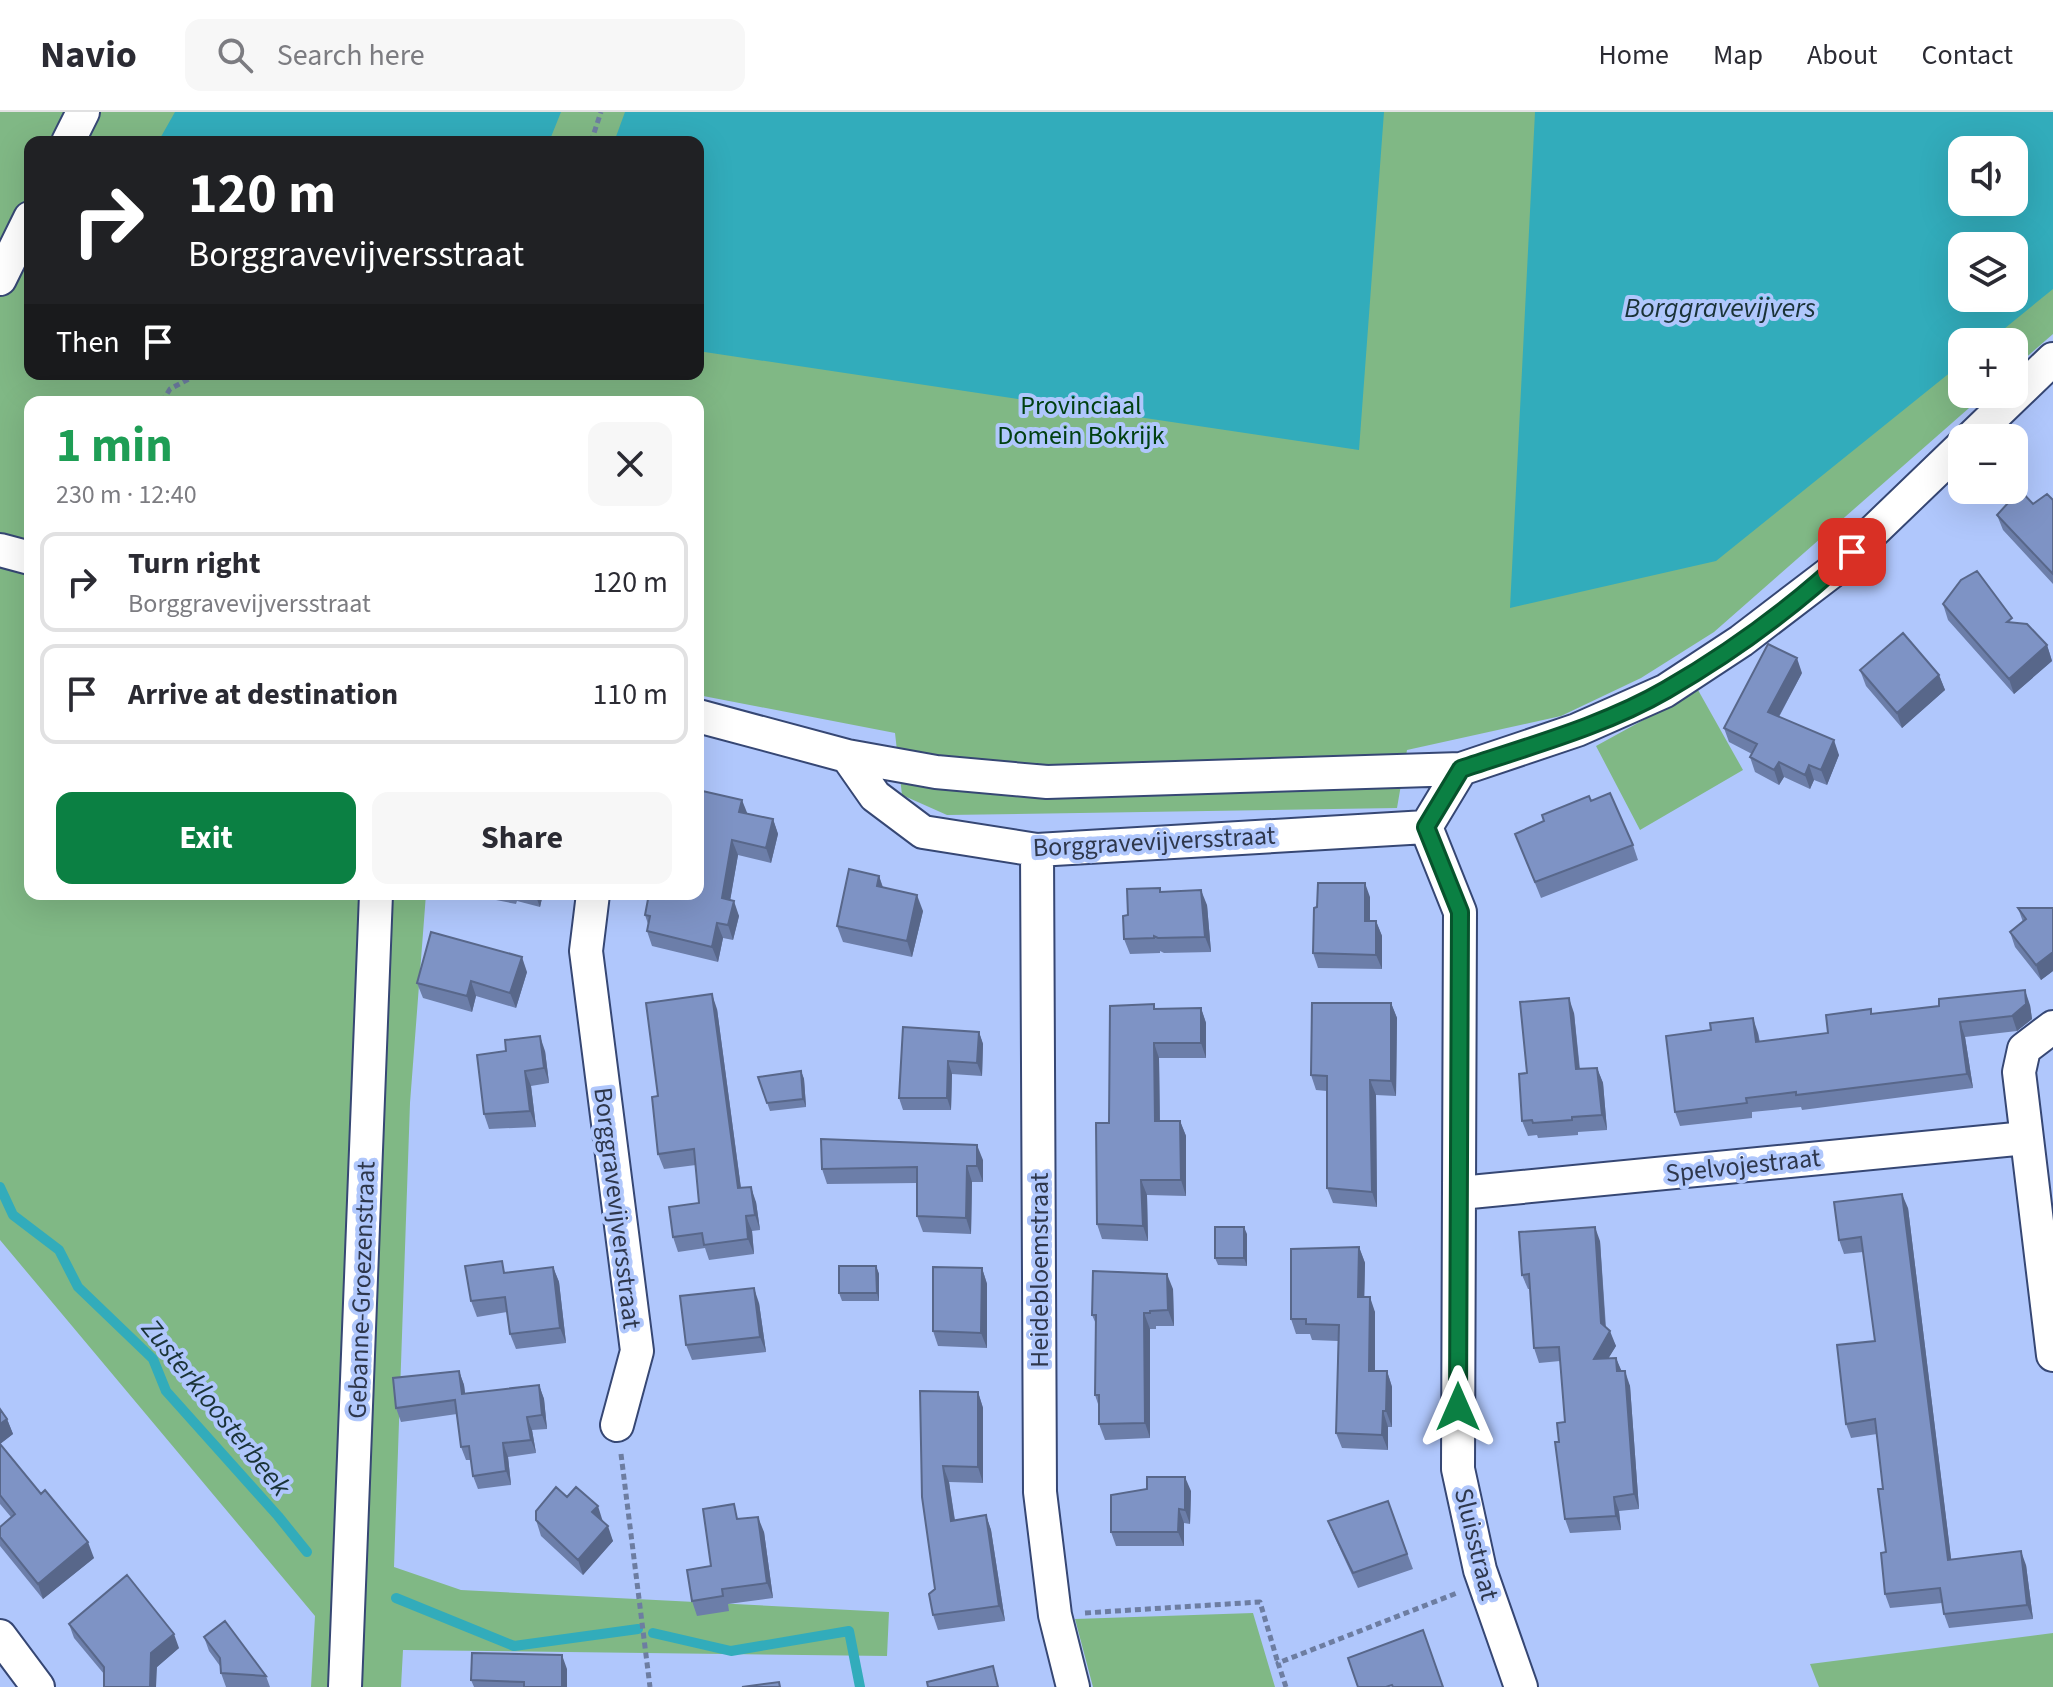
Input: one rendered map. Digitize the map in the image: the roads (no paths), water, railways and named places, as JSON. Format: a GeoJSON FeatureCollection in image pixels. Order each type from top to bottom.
{"type":"FeatureCollection","features":[{"type":"Feature","properties":{"kind":"street"},"geometry":{"type":"LineString","coordinates":[[71,136],[83,112]]}},
{"type":"Feature","properties":{"kind":"street"},"geometry":{"type":"LineString","coordinates":[[0,279],[24,230]]}},
{"type":"Feature","properties":{"kind":"street"},"geometry":{"type":"LineString","coordinates":[[1986,424],[2053,359]]}},
{"type":"Feature","properties":{"kind":"street"},"geometry":{"type":"LineString","coordinates":[[704,718],[847,756],[936,772],[1047,782],[1461,769],[1577,730],[1665,691],[1741,641],[1830,573],[1948,459]]}},
{"type":"Feature","properties":{"kind":"street"},"geometry":{"type":"LineString","coordinates":[[0,550],[24,556]]}},
{"type":"Feature","properties":{"kind":"street","name":"Borggravevijversstraat"},"geometry":{"type":"LineString","coordinates":[[847,756],[875,796],[923,832],[1037,850],[1426,827]]}},
{"type":"Feature","properties":{"kind":"street"},"geometry":{"type":"LineString","coordinates":[[1426,827],[1461,769]]}},
{"type":"Feature","properties":{"kind":"street","name":"Sluisstraat"},"geometry":{"type":"LineString","coordinates":[[1426,827],[1460,912],[1458,1469],[1484,1583],[1521,1687]]}},
{"type":"Feature","properties":{"kind":"street","name":"Heidebloemstraat"},"geometry":{"type":"LineString","coordinates":[[1037,850],[1040,1492],[1055,1615],[1073,1687]]}},
{"type":"Feature","properties":{"kind":"street","name":"Gebanne-Groezenstraat"},"geometry":{"type":"LineString","coordinates":[[345,1687],[376,900]]}},
{"type":"Feature","properties":{"kind":"street","name":"Borggravevijversstraat"},"geometry":{"type":"LineString","coordinates":[[592,900],[586,951],[637,1351],[617,1425]]}},
{"type":"Feature","properties":{"kind":"street"},"geometry":{"type":"LineString","coordinates":[[2053,1027],[2024,1049],[2019,1072],[2053,1355]]}},
{"type":"Feature","properties":{"kind":"street","name":"Spelvojestraat"},"geometry":{"type":"LineString","coordinates":[[1460,1193],[2026,1138]]}},
{"type":"Feature","properties":{"kind":"street"},"geometry":{"type":"LineString","coordinates":[[0,1636],[38,1687]]}},
{"type":"Feature","properties":{"kind":"water"},"geometry":{"type":"Polygon","coordinates":[[[175,112],[561,112],[551,136],[161,136],[175,112]]]}},
{"type":"Feature","properties":{"kind":"water"},"geometry":{"type":"Polygon","coordinates":[[[625,112],[1384,112],[1359,450],[704,352],[704,136],[616,136],[625,112]]]}},
{"type":"Feature","properties":{"kind":"water","name":"Borggravevijvers"},"geometry":{"type":"Polygon","coordinates":[[[1535,112],[2053,112],[2053,289],[2028,309],[2028,232],[1948,232],[1948,312],[2025,312],[2005,328],[1948,328],[1948,374],[1716,561],[1510,608],[1535,112]]]}},
{"type":"Feature","properties":{"kind":"waterway","name":"Zusterkloosterbeek"},"geometry":{"type":"LineString","coordinates":[[0,1187],[13,1215],[59,1250],[78,1287],[153,1359],[166,1391],[307,1552]]}},
{"type":"Feature","properties":{"kind":"waterway","name":"Zusterkloosterbeek"},"geometry":{"type":"LineString","coordinates":[[396,1598],[514,1646],[638,1629]]}},
{"type":"Feature","properties":{"kind":"waterway","name":"Zusterkloosterbeek"},"geometry":{"type":"LineString","coordinates":[[653,1633],[731,1651],[849,1631],[860,1687]]}},
{"type":"Feature","properties":{"kind":"park label","name":"Provinciaal Domein Bokrijk"},"geometry":{"type":"Point","coordinates":[1081,420]}}]}
